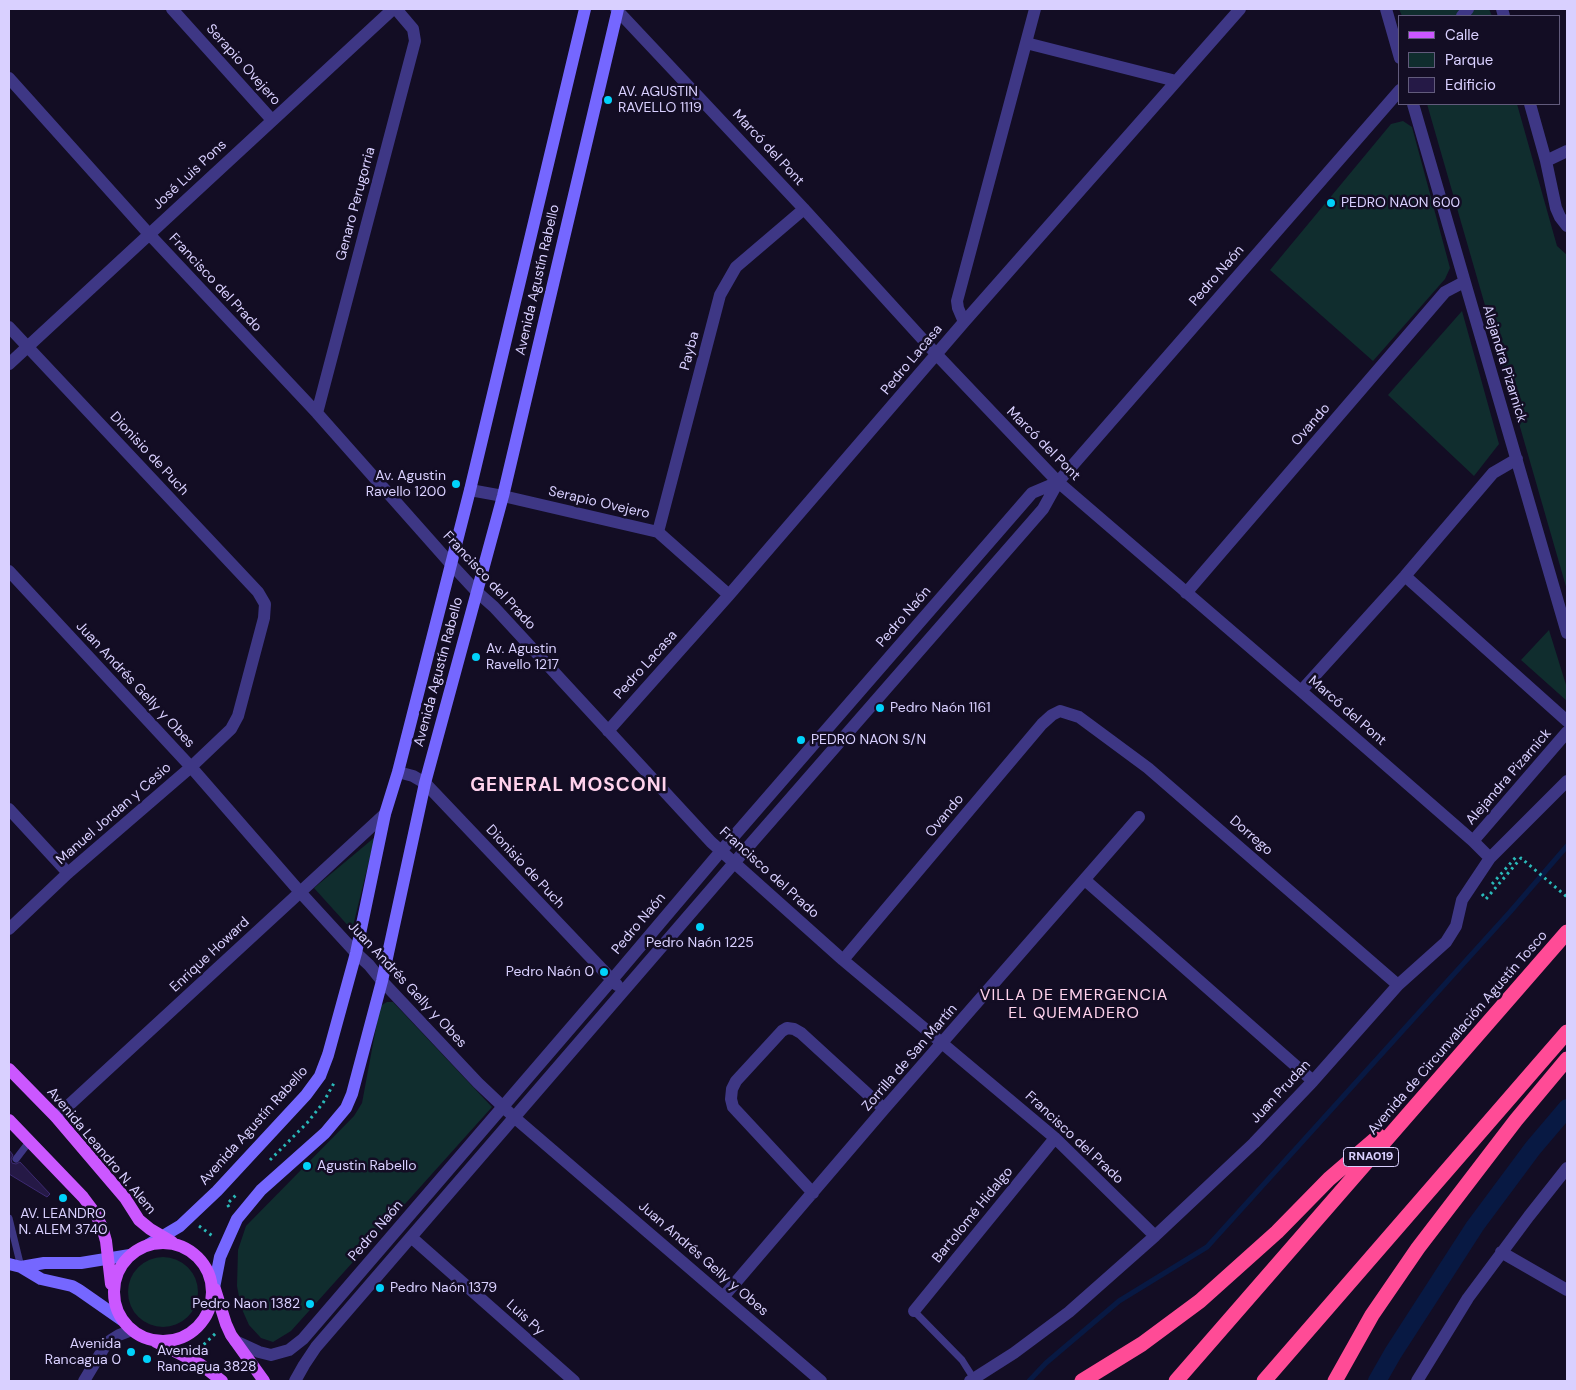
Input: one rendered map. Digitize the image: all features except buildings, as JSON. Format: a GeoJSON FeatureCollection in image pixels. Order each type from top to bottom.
{"type":"FeatureCollection","features":[{"type":"Feature","properties":{"kind":"highway","name":"Avenida de Circunvalación Agustín Tosco"},"geometry":{"type":"LineString","coordinates":[[1176,1381],[1567,932]]}},
{"type":"Feature","properties":{"kind":"highway"},"geometry":{"type":"LineString","coordinates":[[1264,1381],[1567,1032]]}},
{"type":"Feature","properties":{"kind":"highway"},"geometry":{"type":"LineString","coordinates":[[1336,1381],[1372,1315],[1418,1248],[1500,1141],[1567,1059]]}},
{"type":"Feature","properties":{"kind":"highway"},"geometry":{"type":"LineString","coordinates":[[1082,1381],[1142,1344],[1200,1301],[1277,1232],[1329,1178],[1415,1106]]}},
{"type":"Feature","properties":{"kind":"main road","name":"Avenida Agustín Rabello"},"geometry":{"type":"LineString","coordinates":[[148,1245],[188,1219],[217,1191],[320,1076],[328,1054],[356,953],[385,814],[398,772],[470,490],[585,9]]}},
{"type":"Feature","properties":{"kind":"main road","name":"Avenida Agustín Rabello"},"geometry":{"type":"LineString","coordinates":[[212,1288],[225,1244],[237,1219],[249,1202],[325,1133],[346,1108],[356,1078],[382,981],[425,783],[502,496],[617,9]]}},
{"type":"Feature","properties":{"kind":"main road","name":"Avenida Leandro N. Alem"},"geometry":{"type":"LineString","coordinates":[[9,1069],[56,1117],[125,1198],[139,1220],[177,1245]]}},
{"type":"Feature","properties":{"kind":"main road"},"geometry":{"type":"LineString","coordinates":[[9,1120],[83,1197],[95,1213],[102,1227],[116,1309],[122,1320]]}},
{"type":"Feature","properties":{"kind":"main road"},"geometry":{"type":"LineString","coordinates":[[114,1297],[114,1285],[117,1274],[122,1263],[130,1255],[148,1245],[157,1243],[186,1248],[202,1261],[226,1324],[264,1381]]}},
{"type":"Feature","properties":{"kind":"main road"},"geometry":{"type":"LineString","coordinates":[[15,1266],[44,1263],[69,1264],[130,1255]]}},
{"type":"Feature","properties":{"kind":"main road"},"geometry":{"type":"LineString","coordinates":[[15,1266],[41,1279],[72,1286],[84,1292],[142,1337],[188,1358],[209,1370],[222,1381]]}},
{"type":"Feature","properties":{"kind":"main road"},"geometry":{"type":"LineString","coordinates":[[153,1341],[173,1340],[192,1332],[205,1318],[212,1288]]}},
{"type":"Feature","properties":{"kind":"street","name":"Serapio Ovejero"},"geometry":{"type":"LineString","coordinates":[[172,9],[272,120]]}},
{"type":"Feature","properties":{"kind":"street","name":"José Luis Pons"},"geometry":{"type":"LineString","coordinates":[[9,364],[394,9]]}},
{"type":"Feature","properties":{"kind":"street","name":"Genaro Perugorria"},"geometry":{"type":"LineString","coordinates":[[317,413],[415,41],[413,28],[394,9]]}},
{"type":"Feature","properties":{"kind":"street","name":"Marcó del Pont"},"geometry":{"type":"LineString","coordinates":[[617,9],[804,208],[937,355],[1058,482],[1301,691],[1490,858]]}},
{"type":"Feature","properties":{"kind":"street"},"geometry":{"type":"LineString","coordinates":[[964,322],[957,301],[1035,9]]}},
{"type":"Feature","properties":{"kind":"street","name":"Pedro Lacasa"},"geometry":{"type":"LineString","coordinates":[[608,731],[729,595],[964,322],[1240,9]]}},
{"type":"Feature","properties":{"kind":"street"},"geometry":{"type":"LineString","coordinates":[[1386,9],[1398,51]]}},
{"type":"Feature","properties":{"kind":"street"},"geometry":{"type":"LineString","coordinates":[[1026,43],[1176,81]]}},
{"type":"Feature","properties":{"kind":"street","name":"Francisco del Prado"},"geometry":{"type":"LineString","coordinates":[[9,78],[148,234],[317,413],[450,563],[494,607],[721,851],[843,960],[1055,1138],[1156,1236]]}},
{"type":"Feature","properties":{"kind":"street","name":"Pedro Naón"},"geometry":{"type":"LineString","coordinates":[[295,1381],[316,1347],[1043,509],[1058,482],[1398,92]]}},
{"type":"Feature","properties":{"kind":"street","name":"Alejandra Pizarnick"},"geometry":{"type":"LineString","coordinates":[[1413,105],[1567,633]]}},
{"type":"Feature","properties":{"kind":"street"},"geometry":{"type":"LineString","coordinates":[[1530,105],[1546,161],[1556,208],[1567,226]]}},
{"type":"Feature","properties":{"kind":"street"},"geometry":{"type":"LineString","coordinates":[[1546,161],[1567,150]]}},
{"type":"Feature","properties":{"kind":"street","name":"Payba"},"geometry":{"type":"LineString","coordinates":[[658,532],[720,295],[736,267],[804,208]]}},
{"type":"Feature","properties":{"kind":"street","name":"Ovando"},"geometry":{"type":"LineString","coordinates":[[1186,593],[1445,292],[1464,282]]}},
{"type":"Feature","properties":{"kind":"street","name":"Dionisio de Puch"},"geometry":{"type":"LineString","coordinates":[[9,326],[258,592],[265,604]]}},
{"type":"Feature","properties":{"kind":"street"},"geometry":{"type":"LineString","coordinates":[[1301,691],[1405,576],[1493,474],[1517,459]]}},
{"type":"Feature","properties":{"kind":"street","name":"Pedro Naón"},"geometry":{"type":"LineString","coordinates":[[235,1340],[271,1356],[284,1353],[296,1346],[721,851],[1032,493],[1058,482]]}},
{"type":"Feature","properties":{"kind":"street","name":"Serapio Ovejero"},"geometry":{"type":"LineString","coordinates":[[470,490],[658,532],[729,595]]}},
{"type":"Feature","properties":{"kind":"street","name":"Juan Andrés Gelly y Obes"},"geometry":{"type":"LineString","coordinates":[[9,571],[191,767],[300,892],[478,1083],[515,1118],[821,1381]]}},
{"type":"Feature","properties":{"kind":"street"},"geometry":{"type":"LineString","coordinates":[[1405,576],[1567,721]]}},
{"type":"Feature","properties":{"kind":"street","name":"Manuel Jordan y Cesio"},"geometry":{"type":"LineString","coordinates":[[9,929],[68,873],[191,767],[231,729],[238,716],[264,618],[265,604]]}},
{"type":"Feature","properties":{"kind":"street","name":"Ovando"},"geometry":{"type":"LineString","coordinates":[[843,960],[1042,724],[1060,711],[1079,717]]}},
{"type":"Feature","properties":{"kind":"street","name":"Dorrego"},"geometry":{"type":"LineString","coordinates":[[1079,717],[1178,792],[1398,985]]}},
{"type":"Feature","properties":{"kind":"street","name":"Alejandra Pizarnick"},"geometry":{"type":"LineString","coordinates":[[1473,841],[1567,732]]}},
{"type":"Feature","properties":{"kind":"street","name":"Dionisio de Puch"},"geometry":{"type":"LineString","coordinates":[[398,772],[413,776],[425,783],[611,981],[624,992]]}},
{"type":"Feature","properties":{"kind":"street","name":"Juan Prudan"},"geometry":{"type":"LineString","coordinates":[[972,1380],[1069,1312],[1156,1236],[1254,1142],[1312,1081],[1398,985],[1446,942],[1456,926],[1462,900],[1490,858],[1567,781]]}},
{"type":"Feature","properties":{"kind":"street"},"geometry":{"type":"LineString","coordinates":[[9,809],[68,873]]}},
{"type":"Feature","properties":{"kind":"street","name":"Enrique Howard"},"geometry":{"type":"LineString","coordinates":[[56,1117],[385,814]]}},
{"type":"Feature","properties":{"kind":"street","name":"Zorrilla de San Martín"},"geometry":{"type":"LineString","coordinates":[[724,1296],[884,1109],[1139,817]]}},
{"type":"Feature","properties":{"kind":"street"},"geometry":{"type":"LineString","coordinates":[[1085,880],[1312,1081]]}},
{"type":"Feature","properties":{"kind":"street"},"geometry":{"type":"LineString","coordinates":[[813,1193],[734,1107],[731,1099],[732,1089],[736,1081],[782,1031],[787,1028],[794,1029],[801,1033],[884,1109]]}},
{"type":"Feature","properties":{"kind":"street","name":"Bartolomé Hidalgo"},"geometry":{"type":"LineString","coordinates":[[914,1311],[1055,1138]]}},
{"type":"Feature","properties":{"kind":"street"},"geometry":{"type":"LineString","coordinates":[[1417,1381],[1468,1298],[1501,1252],[1567,1168]]}},
{"type":"Feature","properties":{"kind":"street","name":"Luis Py"},"geometry":{"type":"LineString","coordinates":[[411,1237],[574,1381]]}},
{"type":"Feature","properties":{"kind":"street"},"geometry":{"type":"LineString","coordinates":[[1501,1252],[1567,1290]]}},
{"type":"Feature","properties":{"kind":"street"},"geometry":{"type":"LineString","coordinates":[[84,1381],[104,1346],[110,1340],[132,1330]]}},
{"type":"Feature","properties":{"kind":"lane"},"geometry":{"type":"LineString","coordinates":[[16,1158],[29,1142]]}},
{"type":"Feature","properties":{"kind":"lane"},"geometry":{"type":"LineString","coordinates":[[9,1218],[15,1266]]}},
{"type":"Feature","properties":{"kind":"lane"},"geometry":{"type":"LineString","coordinates":[[914,1311],[962,1360],[972,1380]]}},
{"type":"Feature","properties":{"kind":"path"},"geometry":{"type":"LineString","coordinates":[[1516,857],[1482,895],[1486,899],[1521,858],[1567,897]]}},
{"type":"Feature","properties":{"kind":"path"},"geometry":{"type":"LineString","coordinates":[[188,1219],[225,1244]]}},
{"type":"Feature","properties":{"kind":"path"},"geometry":{"type":"LineString","coordinates":[[188,1358],[226,1324]]}},
{"type":"Feature","properties":{"kind":"green space"},"geometry":{"type":"Polygon","coordinates":[[[1399,9],[1489,9],[1492,15],[1402,15],[1399,9]]]}},
{"type":"Feature","properties":{"kind":"green space"},"geometry":{"type":"Polygon","coordinates":[[[1427,105],[1517,105],[1557,246],[1567,255],[1567,590],[1427,105]]]}},
{"type":"Feature","properties":{"kind":"green space"},"geometry":{"type":"Polygon","coordinates":[[[1403,121],[1412,127],[1450,268],[1445,279],[1373,361],[1270,270],[1391,124],[1403,121]]]}},
{"type":"Feature","properties":{"kind":"green space"},"geometry":{"type":"Polygon","coordinates":[[[1462,311],[1499,444],[1474,476],[1388,395],[1462,311]]]}},
{"type":"Feature","properties":{"kind":"green space"},"geometry":{"type":"Polygon","coordinates":[[[1549,630],[1567,688],[1567,701],[1521,660],[1549,630]]]}},
{"type":"Feature","properties":{"kind":"green space"},"geometry":{"type":"Polygon","coordinates":[[[375,837],[352,930],[314,888],[375,837]]]}},
{"type":"Feature","properties":{"kind":"green space"},"geometry":{"type":"Polygon","coordinates":[[[387,1002],[393,1002],[492,1107],[291,1331],[273,1342],[261,1338],[249,1325],[241,1307],[237,1286],[238,1250],[246,1226],[354,1116],[362,1103],[380,1006],[387,1002]]]}},
{"type":"Feature","properties":{"kind":"green space"},"geometry":{"type":"Polygon","coordinates":[[[156,1257],[170,1257],[183,1263],[192,1272],[198,1285],[196,1305],[188,1317],[170,1327],[156,1327],[143,1321],[134,1312],[128,1299],[128,1285],[134,1272],[143,1263],[156,1257]]]}},
{"type":"Feature","properties":{"kind":"waterway"},"geometry":{"type":"LineString","coordinates":[[1029,1381],[1046,1363],[1119,1301],[1207,1247],[1510,912],[1567,846]]}},
{"type":"Feature","properties":{"kind":"waterway"},"geometry":{"type":"LineString","coordinates":[[1377,1381],[1475,1226],[1533,1148],[1567,1108]]}},
{"type":"Feature","properties":{"kind":"place","name":"AV. AGUSTIN RAVELLO 1119"},"geometry":{"type":"Point","coordinates":[608,100]}},
{"type":"Feature","properties":{"kind":"place","name":"PEDRO NAON 600"},"geometry":{"type":"Point","coordinates":[1331,203]}},
{"type":"Feature","properties":{"kind":"place","name":"Av. Agustin Ravello 1200"},"geometry":{"type":"Point","coordinates":[456,484]}},
{"type":"Feature","properties":{"kind":"place","name":"Av. Agustin Ravello 1217"},"geometry":{"type":"Point","coordinates":[476,657]}},
{"type":"Feature","properties":{"kind":"place","name":"Pedro Naón 1161"},"geometry":{"type":"Point","coordinates":[880,708]}},
{"type":"Feature","properties":{"kind":"place","name":"PEDRO NAON S/N"},"geometry":{"type":"Point","coordinates":[801,740]}},
{"type":"Feature","properties":{"kind":"place","name":"Pedro Naón 1225"},"geometry":{"type":"Point","coordinates":[700,927]}},
{"type":"Feature","properties":{"kind":"place","name":"Pedro Naón 0"},"geometry":{"type":"Point","coordinates":[604,972]}},
{"type":"Feature","properties":{"kind":"place","name":"Agustin Rabello"},"geometry":{"type":"Point","coordinates":[307,1166]}},
{"type":"Feature","properties":{"kind":"place","name":"AV. LEANDRO N. ALEM 3740"},"geometry":{"type":"Point","coordinates":[63,1198]}},
{"type":"Feature","properties":{"kind":"place","name":"Pedro Naón 1379"},"geometry":{"type":"Point","coordinates":[380,1288]}},
{"type":"Feature","properties":{"kind":"place","name":"Pedro Naon 1382"},"geometry":{"type":"Point","coordinates":[310,1304]}},
{"type":"Feature","properties":{"kind":"place","name":"Avenida Rancagua 0"},"geometry":{"type":"Point","coordinates":[131,1352]}},
{"type":"Feature","properties":{"kind":"place","name":"Avenida Rancagua 3828"},"geometry":{"type":"Point","coordinates":[147,1359]}},
{"type":"Feature","properties":{"kind":"district","name":"GENERAL MOSCONI"},"geometry":{"type":"Point","coordinates":[569,786]}},
{"type":"Feature","properties":{"kind":"district","name":"VILLA DE EMERGENCIA EL QUEMADERO"},"geometry":{"type":"Point","coordinates":[1074,1005]}}]}
